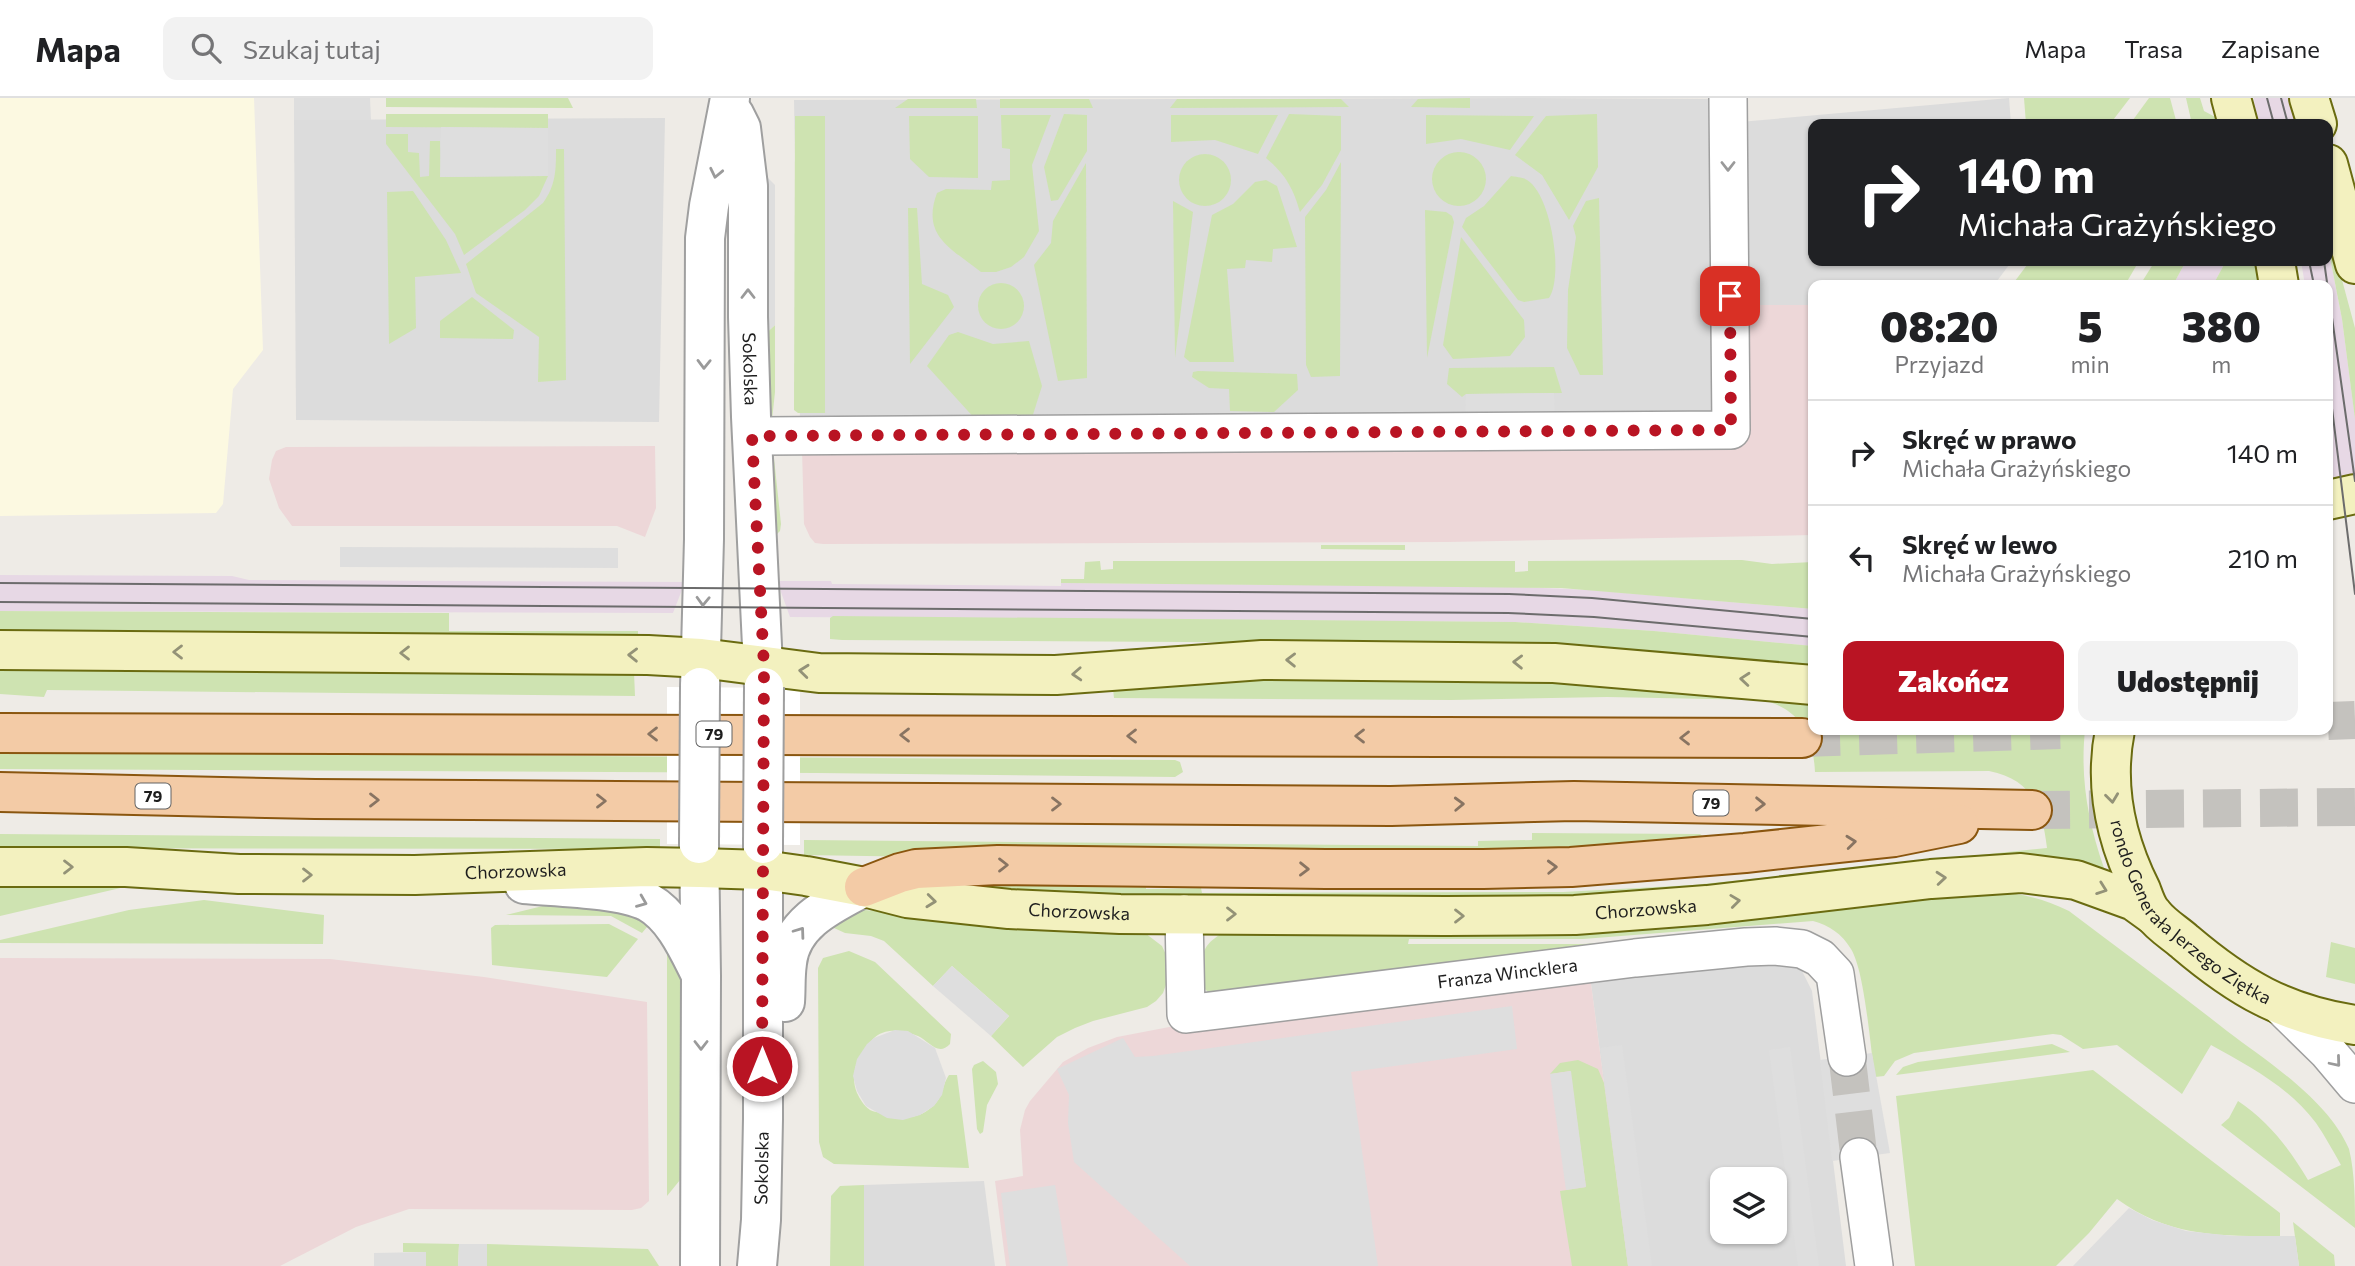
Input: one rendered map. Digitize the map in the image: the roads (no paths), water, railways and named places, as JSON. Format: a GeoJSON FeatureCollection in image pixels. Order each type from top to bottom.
{"type":"FeatureCollection","features":[{"type":"Feature","properties":{"kind":"main road"},"geometry":{"type":"LineString","coordinates":[[2231,98],[2237,119]]}},
{"type":"Feature","properties":{"kind":"main road"},"geometry":{"type":"LineString","coordinates":[[2309,98],[2315,119]]}},
{"type":"Feature","properties":{"kind":"main road"},"geometry":{"type":"LineString","coordinates":[[2333,183],[2355,264]]}},
{"type":"Feature","properties":{"kind":"main road"},"geometry":{"type":"LineString","coordinates":[[2333,499],[2355,494]]}},
{"type":"Feature","properties":{"kind":"main road"},"geometry":{"type":"LineString","coordinates":[[0,650],[634,655],[701,673],[764,677],[819,673],[1056,675],[1262,660],[1554,663],[1808,685]]}},
{"type":"Feature","properties":{"kind":"main road","name":"79"},"geometry":{"type":"LineString","coordinates":[[0,733],[1802,738]]}},
{"type":"Feature","properties":{"kind":"main road","name":"rondo Generała Jerzego Ziętka"},"geometry":{"type":"LineString","coordinates":[[2115,735],[2110,781],[2116,823],[2126,857],[2152,914],[2238,983],[2303,1015],[2355,1025]]}},
{"type":"Feature","properties":{"kind":"main road","name":"79"},"geometry":{"type":"LineString","coordinates":[[0,792],[305,799],[1391,806],[1574,800],[2032,810],[1894,837],[1653,861],[1483,869],[976,866],[916,869],[864,887]]}},
{"type":"Feature","properties":{"kind":"main road"},"geometry":{"type":"LineString","coordinates":[[0,811],[305,799]]}},
{"type":"Feature","properties":{"kind":"main road","name":"Chorzowska"},"geometry":{"type":"LineString","coordinates":[[0,867],[126,867],[239,874],[429,875],[647,867],[700,856],[763,857],[907,898],[1009,909],[1184,914],[1575,915],[1707,905],[1931,879],[2021,873],[2076,880],[2134,901],[2152,914]]}},
{"type":"Feature","properties":{"kind":"street"},"geometry":{"type":"LineString","coordinates":[[752,436],[1731,430],[1728,98]]}},
{"type":"Feature","properties":{"kind":"street","name":"Sokolska"},"geometry":{"type":"LineString","coordinates":[[730,102],[741,128],[748,186],[748,317],[764,677],[761,1220],[758,1266]]}},
{"type":"Feature","properties":{"kind":"street","name":"Sokolska"},"geometry":{"type":"LineString","coordinates":[[700,1266],[705,238],[730,102]]}},
{"type":"Feature","properties":{"kind":"street"},"geometry":{"type":"LineString","coordinates":[[429,875],[609,892],[647,902],[664,915],[679,933],[701,976]]}},
{"type":"Feature","properties":{"kind":"street"},"geometry":{"type":"LineString","coordinates":[[762,1066],[785,1002],[787,961],[792,944],[805,924],[814,916],[864,887]]}},
{"type":"Feature","properties":{"kind":"street","name":"Franza Wincklera"},"geometry":{"type":"LineString","coordinates":[[1184,914],[1186,1014],[1635,958],[1775,946],[1802,949],[1820,958],[1835,974],[1847,1057]]}},
{"type":"Feature","properties":{"kind":"street"},"geometry":{"type":"LineString","coordinates":[[2281,1006],[2328,1052],[2355,1084]]}},
{"type":"Feature","properties":{"kind":"street"},"geometry":{"type":"LineString","coordinates":[[1859,1157],[1874,1266]]}},
{"type":"Feature","properties":{"kind":"tunnel"},"geometry":{"type":"LineString","coordinates":[[2333,721],[2355,720]]}},
{"type":"Feature","properties":{"kind":"tunnel"},"geometry":{"type":"LineString","coordinates":[[1802,738],[1899,735]]}},
{"type":"Feature","properties":{"kind":"tunnel"},"geometry":{"type":"LineString","coordinates":[[2032,810],[2355,807]]}},
{"type":"Feature","properties":{"kind":"tunnel"},"geometry":{"type":"LineString","coordinates":[[1847,1057],[1859,1157]]}},
{"type":"Feature","properties":{"kind":"tram line"},"geometry":{"type":"LineString","coordinates":[[2267,98],[2273,119]]}},
{"type":"Feature","properties":{"kind":"tram line"},"geometry":{"type":"LineString","coordinates":[[2281,98],[2287,119]]}},
{"type":"Feature","properties":{"kind":"tram line"},"geometry":{"type":"LineString","coordinates":[[2310,266],[2313,280]]}},
{"type":"Feature","properties":{"kind":"tram line"},"geometry":{"type":"LineString","coordinates":[[2325,266],[2327,280]]}},
{"type":"Feature","properties":{"kind":"tram line"},"geometry":{"type":"LineString","coordinates":[[2333,325],[2355,481]]}},
{"type":"Feature","properties":{"kind":"tram line"},"geometry":{"type":"LineString","coordinates":[[2333,416],[2355,594]]}},
{"type":"Feature","properties":{"kind":"tram line"},"geometry":{"type":"LineString","coordinates":[[0,583],[1509,594],[1592,598],[1808,619]]}},
{"type":"Feature","properties":{"kind":"tram line"},"geometry":{"type":"LineString","coordinates":[[0,602],[1508,613],[1594,617],[1808,637]]}}]}
